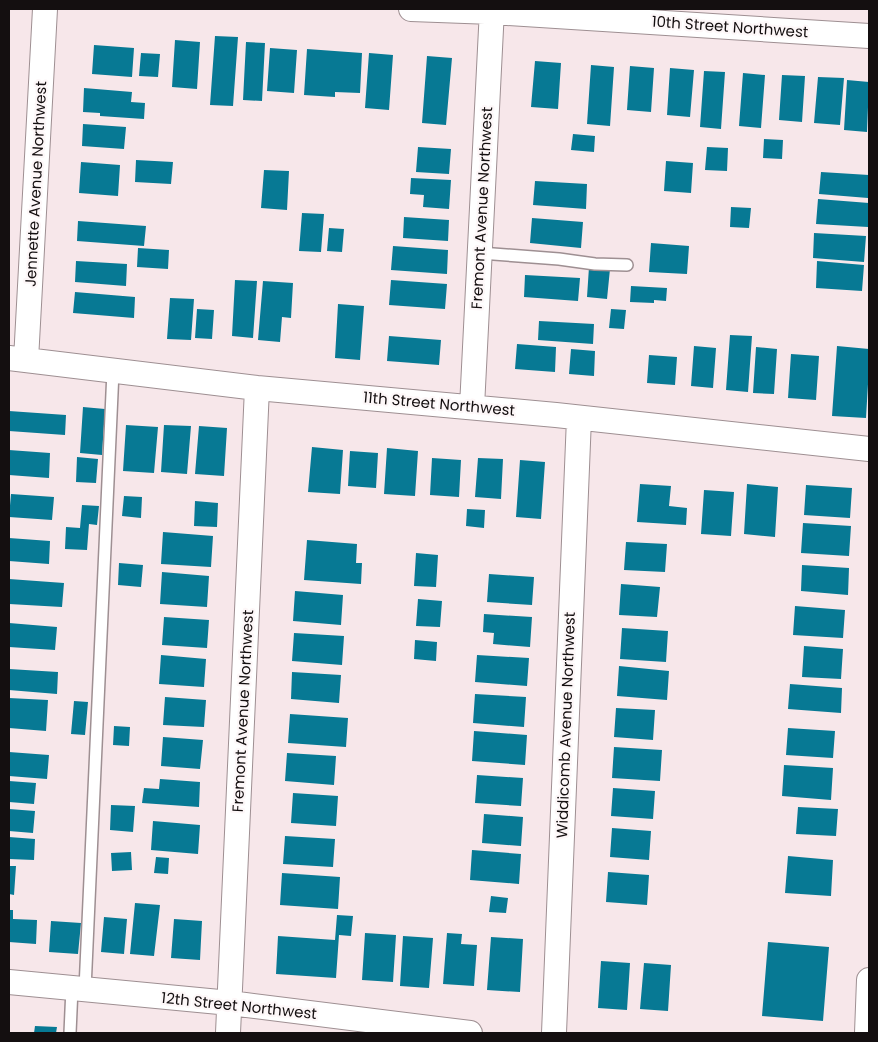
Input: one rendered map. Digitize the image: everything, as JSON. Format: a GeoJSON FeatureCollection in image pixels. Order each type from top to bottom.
{"type":"FeatureCollection","features":[{"type":"Feature","properties":{"kind":"street","name":"Jennette Avenue Northwest"},"geometry":{"type":"LineString","coordinates":[[18,359],[46,9]]}},
{"type":"Feature","properties":{"kind":"street","name":"10th Street Northwest"},"geometry":{"type":"LineString","coordinates":[[412,9],[492,11],[869,36]]}},
{"type":"Feature","properties":{"kind":"street","name":"Fremont Avenue Northwest"},"geometry":{"type":"LineString","coordinates":[[472,407],[492,11]]}},
{"type":"Feature","properties":{"kind":"street","name":"11th Street Northwest"},"geometry":{"type":"LineString","coordinates":[[18,359],[257,388],[472,407],[869,449]]}},
{"type":"Feature","properties":{"kind":"street","name":"Fremont Avenue Northwest"},"geometry":{"type":"LineString","coordinates":[[228,1033],[257,388]]}},
{"type":"Feature","properties":{"kind":"street","name":"Widdicomb Avenue Northwest"},"geometry":{"type":"LineString","coordinates":[[554,1033],[579,418]]}},
{"type":"Feature","properties":{"kind":"street"},"geometry":{"type":"LineString","coordinates":[[867,1033],[869,980]]}},
{"type":"Feature","properties":{"kind":"street","name":"12th Street Northwest"},"geometry":{"type":"LineString","coordinates":[[9,982],[230,1003],[394,1028],[470,1033]]}},
{"type":"Feature","properties":{"kind":"lane"},"geometry":{"type":"LineString","coordinates":[[480,253],[596,264],[627,265]]}},
{"type":"Feature","properties":{"kind":"lane"},"geometry":{"type":"LineString","coordinates":[[70,1033],[79,988],[113,372]]}},
{"type":"Feature","properties":{"kind":"building"},"geometry":{"type":"Polygon","coordinates":[[[215,36],[238,37],[233,106],[210,105],[215,36]]]}},
{"type":"Feature","properties":{"kind":"building"},"geometry":{"type":"Polygon","coordinates":[[[175,40],[200,42],[197,89],[172,87],[175,40]]]}},
{"type":"Feature","properties":{"kind":"building"},"geometry":{"type":"Polygon","coordinates":[[[246,42],[265,43],[262,101],[243,100],[246,42]]]}},
{"type":"Feature","properties":{"kind":"building"},"geometry":{"type":"Polygon","coordinates":[[[94,45],[134,48],[132,77],[92,74],[94,45]]]}},
{"type":"Feature","properties":{"kind":"building"},"geometry":{"type":"Polygon","coordinates":[[[270,48],[297,50],[294,93],[267,91],[270,48]]]}},
{"type":"Feature","properties":{"kind":"building"},"geometry":{"type":"Polygon","coordinates":[[[307,49],[362,53],[360,93],[335,92],[335,97],[304,95],[307,49]]]}},
{"type":"Feature","properties":{"kind":"building"},"geometry":{"type":"Polygon","coordinates":[[[141,53],[160,54],[158,77],[139,76],[141,53]]]}},
{"type":"Feature","properties":{"kind":"building"},"geometry":{"type":"Polygon","coordinates":[[[369,53],[393,55],[389,110],[365,108],[369,53]]]}},
{"type":"Feature","properties":{"kind":"building"},"geometry":{"type":"Polygon","coordinates":[[[427,56],[452,58],[446,125],[422,123],[427,56]]]}},
{"type":"Feature","properties":{"kind":"building"},"geometry":{"type":"Polygon","coordinates":[[[535,61],[561,63],[558,109],[531,107],[535,61]]]}},
{"type":"Feature","properties":{"kind":"building"},"geometry":{"type":"Polygon","coordinates":[[[591,65],[614,67],[610,126],[587,124],[591,65]]]}},
{"type":"Feature","properties":{"kind":"building"},"geometry":{"type":"Polygon","coordinates":[[[630,66],[654,68],[651,112],[627,110],[630,66]]]}},
{"type":"Feature","properties":{"kind":"building"},"geometry":{"type":"Polygon","coordinates":[[[670,68],[694,70],[690,117],[667,115],[670,68]]]}},
{"type":"Feature","properties":{"kind":"building"},"geometry":{"type":"Polygon","coordinates":[[[704,71],[725,72],[721,129],[700,127],[704,71]]]}},
{"type":"Feature","properties":{"kind":"building"},"geometry":{"type":"Polygon","coordinates":[[[743,73],[765,75],[761,128],[739,126],[743,73]]]}},
{"type":"Feature","properties":{"kind":"building"},"geometry":{"type":"Polygon","coordinates":[[[782,75],[805,76],[802,122],[779,120],[782,75]]]}},
{"type":"Feature","properties":{"kind":"building"},"geometry":{"type":"Polygon","coordinates":[[[818,77],[844,78],[840,125],[814,123],[818,77]]]}},
{"type":"Feature","properties":{"kind":"building"},"geometry":{"type":"Polygon","coordinates":[[[847,80],[869,82],[867,132],[844,130],[847,80]]]}},
{"type":"Feature","properties":{"kind":"building"},"geometry":{"type":"Polygon","coordinates":[[[84,88],[132,92],[131,102],[145,103],[144,119],[100,116],[100,113],[83,112],[84,88]]]}},
{"type":"Feature","properties":{"kind":"building"},"geometry":{"type":"Polygon","coordinates":[[[83,124],[126,127],[124,149],[82,146],[83,124]]]}},
{"type":"Feature","properties":{"kind":"building"},"geometry":{"type":"Polygon","coordinates":[[[573,134],[595,136],[594,152],[571,150],[573,134]]]}},
{"type":"Feature","properties":{"kind":"building"},"geometry":{"type":"Polygon","coordinates":[[[764,139],[783,140],[782,159],[763,158],[764,139]]]}},
{"type":"Feature","properties":{"kind":"building"},"geometry":{"type":"Polygon","coordinates":[[[418,147],[451,149],[449,174],[416,172],[418,147]]]}},
{"type":"Feature","properties":{"kind":"building"},"geometry":{"type":"Polygon","coordinates":[[[707,147],[728,148],[727,171],[705,170],[707,147]]]}},
{"type":"Feature","properties":{"kind":"building"},"geometry":{"type":"Polygon","coordinates":[[[136,160],[173,162],[171,184],[135,182],[136,160]]]}},
{"type":"Feature","properties":{"kind":"building"},"geometry":{"type":"Polygon","coordinates":[[[666,161],[693,163],[691,193],[664,191],[666,161]]]}},
{"type":"Feature","properties":{"kind":"building"},"geometry":{"type":"Polygon","coordinates":[[[81,162],[120,165],[118,196],[79,193],[81,162]]]}},
{"type":"Feature","properties":{"kind":"building"},"geometry":{"type":"Polygon","coordinates":[[[264,170],[289,171],[287,210],[261,208],[264,170]]]}},
{"type":"Feature","properties":{"kind":"building"},"geometry":{"type":"Polygon","coordinates":[[[821,172],[869,175],[868,198],[819,194],[821,172]]]}},
{"type":"Feature","properties":{"kind":"building"},"geometry":{"type":"Polygon","coordinates":[[[411,178],[451,180],[449,209],[423,207],[424,195],[410,194],[411,178]]]}},
{"type":"Feature","properties":{"kind":"building"},"geometry":{"type":"Polygon","coordinates":[[[535,181],[587,184],[586,209],[533,205],[535,181]]]}},
{"type":"Feature","properties":{"kind":"building"},"geometry":{"type":"Polygon","coordinates":[[[818,199],[869,203],[868,227],[816,224],[818,199]]]}},
{"type":"Feature","properties":{"kind":"building"},"geometry":{"type":"Polygon","coordinates":[[[731,207],[751,208],[749,228],[730,227],[731,207]]]}},
{"type":"Feature","properties":{"kind":"building"},"geometry":{"type":"Polygon","coordinates":[[[302,213],[324,214],[321,252],[299,251],[302,213]]]}},
{"type":"Feature","properties":{"kind":"building"},"geometry":{"type":"Polygon","coordinates":[[[404,217],[449,220],[448,241],[403,238],[404,217]]]}},
{"type":"Feature","properties":{"kind":"building"},"geometry":{"type":"Polygon","coordinates":[[[532,218],[583,222],[581,248],[530,243],[532,218]]]}},
{"type":"Feature","properties":{"kind":"building"},"geometry":{"type":"Polygon","coordinates":[[[78,221],[146,226],[144,246],[77,241],[78,221]]]}},
{"type":"Feature","properties":{"kind":"building"},"geometry":{"type":"Polygon","coordinates":[[[329,228],[344,229],[342,252],[327,251],[329,228]]]}},
{"type":"Feature","properties":{"kind":"building"},"geometry":{"type":"Polygon","coordinates":[[[814,233],[866,236],[864,262],[813,258],[814,233]]]}},
{"type":"Feature","properties":{"kind":"building"},"geometry":{"type":"Polygon","coordinates":[[[651,243],[689,246],[687,274],[649,272],[651,243]]]}},
{"type":"Feature","properties":{"kind":"building"},"geometry":{"type":"Polygon","coordinates":[[[393,246],[448,250],[447,274],[391,270],[393,246]]]}},
{"type":"Feature","properties":{"kind":"building"},"geometry":{"type":"Polygon","coordinates":[[[138,248],[169,250],[168,269],[137,267],[138,248]]]}},
{"type":"Feature","properties":{"kind":"building"},"geometry":{"type":"Polygon","coordinates":[[[76,261],[127,264],[126,286],[75,282],[76,261]]]}},
{"type":"Feature","properties":{"kind":"building"},"geometry":{"type":"Polygon","coordinates":[[[817,261],[864,265],[862,291],[816,288],[817,261]]]}},
{"type":"Feature","properties":{"kind":"building"},"geometry":{"type":"Polygon","coordinates":[[[589,267],[610,269],[607,299],[587,297],[589,267]]]}},
{"type":"Feature","properties":{"kind":"building"},"geometry":{"type":"Polygon","coordinates":[[[525,275],[580,278],[578,301],[524,297],[525,275]]]}},
{"type":"Feature","properties":{"kind":"building"},"geometry":{"type":"Polygon","coordinates":[[[235,280],[257,281],[253,338],[232,336],[235,280]]]}},
{"type":"Feature","properties":{"kind":"building"},"geometry":{"type":"Polygon","coordinates":[[[391,280],[447,284],[445,309],[389,305],[391,280]]]}},
{"type":"Feature","properties":{"kind":"building"},"geometry":{"type":"Polygon","coordinates":[[[263,281],[293,283],[291,318],[282,317],[280,342],[258,340],[263,281]]]}},
{"type":"Feature","properties":{"kind":"building"},"geometry":{"type":"Polygon","coordinates":[[[631,286],[667,288],[666,301],[654,300],[654,303],[630,302],[631,286]]]}},
{"type":"Feature","properties":{"kind":"building"},"geometry":{"type":"Polygon","coordinates":[[[75,292],[135,297],[134,318],[73,313],[75,292]]]}},
{"type":"Feature","properties":{"kind":"building"},"geometry":{"type":"Polygon","coordinates":[[[170,298],[194,299],[191,340],[167,339],[170,298]]]}},
{"type":"Feature","properties":{"kind":"building"},"geometry":{"type":"Polygon","coordinates":[[[338,304],[364,306],[360,360],[335,358],[338,304]]]}},
{"type":"Feature","properties":{"kind":"building"},"geometry":{"type":"Polygon","coordinates":[[[197,309],[214,310],[212,339],[195,338],[197,309]]]}},
{"type":"Feature","properties":{"kind":"building"},"geometry":{"type":"Polygon","coordinates":[[[611,309],[626,310],[624,329],[609,328],[611,309]]]}},
{"type":"Feature","properties":{"kind":"building"},"geometry":{"type":"Polygon","coordinates":[[[539,321],[594,324],[593,344],[538,340],[539,321]]]}},
{"type":"Feature","properties":{"kind":"building"},"geometry":{"type":"Polygon","coordinates":[[[730,335],[752,336],[748,392],[726,390],[730,335]]]}},
{"type":"Feature","properties":{"kind":"building"},"geometry":{"type":"Polygon","coordinates":[[[389,336],[441,340],[439,365],[387,361],[389,336]]]}},
{"type":"Feature","properties":{"kind":"building"},"geometry":{"type":"Polygon","coordinates":[[[517,344],[556,347],[555,372],[515,369],[517,344]]]}},
{"type":"Feature","properties":{"kind":"building"},"geometry":{"type":"Polygon","coordinates":[[[694,346],[716,348],[713,388],[691,386],[694,346]]]}},
{"type":"Feature","properties":{"kind":"building"},"geometry":{"type":"Polygon","coordinates":[[[837,346],[869,349],[866,418],[832,416],[837,346]]]}},
{"type":"Feature","properties":{"kind":"building"},"geometry":{"type":"Polygon","coordinates":[[[756,347],[777,349],[774,394],[753,393],[756,347]]]}},
{"type":"Feature","properties":{"kind":"building"},"geometry":{"type":"Polygon","coordinates":[[[571,349],[595,351],[594,376],[569,374],[571,349]]]}},
{"type":"Feature","properties":{"kind":"building"},"geometry":{"type":"Polygon","coordinates":[[[791,354],[819,356],[816,400],[788,398],[791,354]]]}},
{"type":"Feature","properties":{"kind":"building"},"geometry":{"type":"Polygon","coordinates":[[[649,355],[677,357],[675,385],[647,383],[649,355]]]}},
{"type":"Feature","properties":{"kind":"building"},"geometry":{"type":"Polygon","coordinates":[[[83,407],[105,409],[102,455],[80,453],[83,407]]]}},
{"type":"Feature","properties":{"kind":"building"},"geometry":{"type":"Polygon","coordinates":[[[9,411],[66,415],[65,435],[9,431],[9,411]]]}},
{"type":"Feature","properties":{"kind":"building"},"geometry":{"type":"Polygon","coordinates":[[[126,425],[158,427],[154,473],[123,471],[126,425]]]}},
{"type":"Feature","properties":{"kind":"building"},"geometry":{"type":"Polygon","coordinates":[[[164,425],[191,426],[187,474],[161,472],[164,425]]]}},
{"type":"Feature","properties":{"kind":"building"},"geometry":{"type":"Polygon","coordinates":[[[199,426],[227,428],[224,476],[195,474],[199,426]]]}},
{"type":"Feature","properties":{"kind":"building"},"geometry":{"type":"Polygon","coordinates":[[[312,447],[343,450],[340,494],[308,492],[312,447]]]}},
{"type":"Feature","properties":{"kind":"building"},"geometry":{"type":"Polygon","coordinates":[[[387,448],[418,451],[415,496],[384,494],[387,448]]]}},
{"type":"Feature","properties":{"kind":"building"},"geometry":{"type":"Polygon","coordinates":[[[9,450],[50,453],[49,478],[9,475],[9,450]]]}},
{"type":"Feature","properties":{"kind":"building"},"geometry":{"type":"Polygon","coordinates":[[[350,451],[378,453],[376,488],[348,486],[350,451]]]}},
{"type":"Feature","properties":{"kind":"building"},"geometry":{"type":"Polygon","coordinates":[[[77,457],[98,459],[96,483],[76,482],[77,457]]]}},
{"type":"Feature","properties":{"kind":"building"},"geometry":{"type":"Polygon","coordinates":[[[432,458],[461,460],[459,497],[430,495],[432,458]]]}},
{"type":"Feature","properties":{"kind":"building"},"geometry":{"type":"Polygon","coordinates":[[[478,458],[503,459],[501,499],[475,497],[478,458]]]}},
{"type":"Feature","properties":{"kind":"building"},"geometry":{"type":"Polygon","coordinates":[[[520,460],[545,462],[541,519],[516,517],[520,460]]]}},
{"type":"Feature","properties":{"kind":"building"},"geometry":{"type":"Polygon","coordinates":[[[640,484],[671,486],[669,506],[687,508],[686,525],[637,522],[640,484]]]}},
{"type":"Feature","properties":{"kind":"building"},"geometry":{"type":"Polygon","coordinates":[[[747,484],[778,487],[775,537],[744,534],[747,484]]]}},
{"type":"Feature","properties":{"kind":"building"},"geometry":{"type":"Polygon","coordinates":[[[806,485],[852,488],[850,518],[804,515],[806,485]]]}},
{"type":"Feature","properties":{"kind":"building"},"geometry":{"type":"Polygon","coordinates":[[[704,490],[734,492],[731,536],[701,534],[704,490]]]}},
{"type":"Feature","properties":{"kind":"building"},"geometry":{"type":"Polygon","coordinates":[[[11,494],[54,497],[52,520],[9,517],[11,494]]]}},
{"type":"Feature","properties":{"kind":"building"},"geometry":{"type":"Polygon","coordinates":[[[124,496],[142,497],[141,518],[122,516],[124,496]]]}},
{"type":"Feature","properties":{"kind":"building"},"geometry":{"type":"Polygon","coordinates":[[[195,501],[218,503],[217,527],[194,526],[195,501]]]}},
{"type":"Feature","properties":{"kind":"building"},"geometry":{"type":"Polygon","coordinates":[[[82,505],[99,506],[97,525],[89,524],[87,550],[65,549],[66,527],[80,528],[82,505]]]}},
{"type":"Feature","properties":{"kind":"building"},"geometry":{"type":"Polygon","coordinates":[[[467,509],[485,510],[484,528],[466,526],[467,509]]]}},
{"type":"Feature","properties":{"kind":"building"},"geometry":{"type":"Polygon","coordinates":[[[803,523],[851,526],[849,556],[801,553],[803,523]]]}},
{"type":"Feature","properties":{"kind":"building"},"geometry":{"type":"Polygon","coordinates":[[[163,532],[213,536],[211,567],[161,564],[163,532]]]}},
{"type":"Feature","properties":{"kind":"building"},"geometry":{"type":"Polygon","coordinates":[[[9,538],[50,541],[49,564],[9,561],[9,538]]]}},
{"type":"Feature","properties":{"kind":"building"},"geometry":{"type":"Polygon","coordinates":[[[307,540],[357,544],[356,563],[362,563],[361,584],[304,580],[307,540]]]}},
{"type":"Feature","properties":{"kind":"building"},"geometry":{"type":"Polygon","coordinates":[[[626,542],[667,544],[665,572],[624,570],[626,542]]]}},
{"type":"Feature","properties":{"kind":"building"},"geometry":{"type":"Polygon","coordinates":[[[416,553],[438,555],[436,587],[414,586],[416,553]]]}},
{"type":"Feature","properties":{"kind":"building"},"geometry":{"type":"Polygon","coordinates":[[[119,563],[143,565],[141,587],[118,585],[119,563]]]}},
{"type":"Feature","properties":{"kind":"building"},"geometry":{"type":"Polygon","coordinates":[[[802,565],[849,568],[848,595],[801,591],[802,565]]]}},
{"type":"Feature","properties":{"kind":"building"},"geometry":{"type":"Polygon","coordinates":[[[162,572],[209,576],[207,607],[160,604],[162,572]]]}},
{"type":"Feature","properties":{"kind":"building"},"geometry":{"type":"Polygon","coordinates":[[[489,574],[534,577],[532,605],[487,602],[489,574]]]}},
{"type":"Feature","properties":{"kind":"building"},"geometry":{"type":"Polygon","coordinates":[[[9,579],[64,583],[62,607],[9,604],[9,579]]]}},
{"type":"Feature","properties":{"kind":"building"},"geometry":{"type":"Polygon","coordinates":[[[621,584],[660,587],[657,617],[619,615],[621,584]]]}},
{"type":"Feature","properties":{"kind":"building"},"geometry":{"type":"Polygon","coordinates":[[[295,591],[343,595],[341,625],[293,621],[295,591]]]}},
{"type":"Feature","properties":{"kind":"building"},"geometry":{"type":"Polygon","coordinates":[[[418,599],[442,601],[440,627],[416,626],[418,599]]]}},
{"type":"Feature","properties":{"kind":"building"},"geometry":{"type":"Polygon","coordinates":[[[795,606],[845,610],[843,638],[793,635],[795,606]]]}},
{"type":"Feature","properties":{"kind":"building"},"geometry":{"type":"Polygon","coordinates":[[[484,614],[532,617],[530,647],[493,644],[494,633],[483,632],[484,614]]]}},
{"type":"Feature","properties":{"kind":"building"},"geometry":{"type":"Polygon","coordinates":[[[164,617],[209,620],[207,648],[162,645],[164,617]]]}},
{"type":"Feature","properties":{"kind":"building"},"geometry":{"type":"Polygon","coordinates":[[[9,623],[57,627],[55,650],[9,647],[9,623]]]}},
{"type":"Feature","properties":{"kind":"building"},"geometry":{"type":"Polygon","coordinates":[[[622,628],[668,631],[666,662],[620,659],[622,628]]]}},
{"type":"Feature","properties":{"kind":"building"},"geometry":{"type":"Polygon","coordinates":[[[294,633],[344,636],[342,665],[292,661],[294,633]]]}},
{"type":"Feature","properties":{"kind":"building"},"geometry":{"type":"Polygon","coordinates":[[[415,640],[437,642],[436,661],[414,659],[415,640]]]}},
{"type":"Feature","properties":{"kind":"building"},"geometry":{"type":"Polygon","coordinates":[[[804,646],[843,649],[841,679],[802,677],[804,646]]]}},
{"type":"Feature","properties":{"kind":"building"},"geometry":{"type":"Polygon","coordinates":[[[161,655],[206,659],[204,687],[159,684],[161,655]]]}},
{"type":"Feature","properties":{"kind":"building"},"geometry":{"type":"Polygon","coordinates":[[[477,655],[529,658],[527,686],[475,682],[477,655]]]}},
{"type":"Feature","properties":{"kind":"building"},"geometry":{"type":"Polygon","coordinates":[[[619,666],[669,671],[667,700],[617,696],[619,666]]]}},
{"type":"Feature","properties":{"kind":"building"},"geometry":{"type":"Polygon","coordinates":[[[9,669],[58,672],[57,694],[9,690],[9,669]]]}},
{"type":"Feature","properties":{"kind":"building"},"geometry":{"type":"Polygon","coordinates":[[[292,672],[341,675],[339,703],[291,699],[292,672]]]}},
{"type":"Feature","properties":{"kind":"building"},"geometry":{"type":"Polygon","coordinates":[[[790,684],[842,688],[841,713],[788,709],[790,684]]]}},
{"type":"Feature","properties":{"kind":"building"},"geometry":{"type":"Polygon","coordinates":[[[475,694],[526,697],[524,727],[473,723],[475,694]]]}},
{"type":"Feature","properties":{"kind":"building"},"geometry":{"type":"Polygon","coordinates":[[[165,697],[206,700],[204,727],[163,725],[165,697]]]}},
{"type":"Feature","properties":{"kind":"building"},"geometry":{"type":"Polygon","coordinates":[[[9,698],[48,700],[46,731],[9,728],[9,698]]]}},
{"type":"Feature","properties":{"kind":"building"},"geometry":{"type":"Polygon","coordinates":[[[74,701],[88,702],[85,735],[71,734],[74,701]]]}},
{"type":"Feature","properties":{"kind":"building"},"geometry":{"type":"Polygon","coordinates":[[[616,708],[655,710],[653,740],[614,737],[616,708]]]}},
{"type":"Feature","properties":{"kind":"building"},"geometry":{"type":"Polygon","coordinates":[[[290,714],[348,718],[346,747],[288,743],[290,714]]]}},
{"type":"Feature","properties":{"kind":"building"},"geometry":{"type":"Polygon","coordinates":[[[114,726],[130,727],[129,746],[113,745],[114,726]]]}},
{"type":"Feature","properties":{"kind":"building"},"geometry":{"type":"Polygon","coordinates":[[[788,728],[835,731],[833,758],[786,755],[788,728]]]}},
{"type":"Feature","properties":{"kind":"building"},"geometry":{"type":"Polygon","coordinates":[[[474,731],[527,735],[525,765],[472,761],[474,731]]]}},
{"type":"Feature","properties":{"kind":"building"},"geometry":{"type":"Polygon","coordinates":[[[163,737],[203,740],[200,769],[161,766],[163,737]]]}},
{"type":"Feature","properties":{"kind":"building"},"geometry":{"type":"Polygon","coordinates":[[[614,747],[662,750],[660,781],[612,778],[614,747]]]}},
{"type":"Feature","properties":{"kind":"building"},"geometry":{"type":"Polygon","coordinates":[[[9,752],[49,755],[47,779],[9,776],[9,752]]]}},
{"type":"Feature","properties":{"kind":"building"},"geometry":{"type":"Polygon","coordinates":[[[287,753],[336,756],[334,785],[285,781],[287,753]]]}},
{"type":"Feature","properties":{"kind":"building"},"geometry":{"type":"Polygon","coordinates":[[[784,765],[833,768],[831,800],[782,796],[784,765]]]}},
{"type":"Feature","properties":{"kind":"building"},"geometry":{"type":"Polygon","coordinates":[[[477,775],[523,778],[521,806],[475,803],[477,775]]]}},
{"type":"Feature","properties":{"kind":"building"},"geometry":{"type":"Polygon","coordinates":[[[160,779],[200,782],[199,807],[142,803],[144,788],[159,789],[160,779]]]}},
{"type":"Feature","properties":{"kind":"building"},"geometry":{"type":"Polygon","coordinates":[[[9,781],[36,783],[34,804],[9,802],[9,781]]]}},
{"type":"Feature","properties":{"kind":"building"},"geometry":{"type":"Polygon","coordinates":[[[613,788],[655,791],[653,819],[611,816],[613,788]]]}},
{"type":"Feature","properties":{"kind":"building"},"geometry":{"type":"Polygon","coordinates":[[[293,793],[338,796],[336,826],[291,823],[293,793]]]}},
{"type":"Feature","properties":{"kind":"building"},"geometry":{"type":"Polygon","coordinates":[[[111,805],[135,806],[133,832],[110,830],[111,805]]]}},
{"type":"Feature","properties":{"kind":"building"},"geometry":{"type":"Polygon","coordinates":[[[798,807],[838,809],[836,836],[796,834],[798,807]]]}},
{"type":"Feature","properties":{"kind":"building"},"geometry":{"type":"Polygon","coordinates":[[[9,809],[35,811],[33,833],[9,831],[9,809]]]}},
{"type":"Feature","properties":{"kind":"building"},"geometry":{"type":"Polygon","coordinates":[[[484,814],[523,817],[521,846],[482,843],[484,814]]]}},
{"type":"Feature","properties":{"kind":"building"},"geometry":{"type":"Polygon","coordinates":[[[153,821],[200,825],[198,854],[151,850],[153,821]]]}},
{"type":"Feature","properties":{"kind":"building"},"geometry":{"type":"Polygon","coordinates":[[[612,828],[651,831],[649,860],[610,857],[612,828]]]}},
{"type":"Feature","properties":{"kind":"building"},"geometry":{"type":"Polygon","coordinates":[[[285,836],[335,839],[333,867],[283,864],[285,836]]]}},
{"type":"Feature","properties":{"kind":"building"},"geometry":{"type":"Polygon","coordinates":[[[9,837],[35,839],[34,860],[9,859],[9,837]]]}},
{"type":"Feature","properties":{"kind":"building"},"geometry":{"type":"Polygon","coordinates":[[[472,850],[521,854],[519,884],[470,880],[472,850]]]}},
{"type":"Feature","properties":{"kind":"building"},"geometry":{"type":"Polygon","coordinates":[[[131,852],[132,870],[112,871],[111,853],[131,852]]]}},
{"type":"Feature","properties":{"kind":"building"},"geometry":{"type":"Polygon","coordinates":[[[788,856],[833,860],[831,896],[785,893],[788,856]]]}},
{"type":"Feature","properties":{"kind":"building"},"geometry":{"type":"Polygon","coordinates":[[[156,857],[169,858],[168,874],[154,873],[156,857]]]}},
{"type":"Feature","properties":{"kind":"building"},"geometry":{"type":"Polygon","coordinates":[[[9,866],[16,866],[14,895],[9,894],[9,866]]]}},
{"type":"Feature","properties":{"kind":"building"},"geometry":{"type":"Polygon","coordinates":[[[608,872],[649,875],[647,905],[606,902],[608,872]]]}},
{"type":"Feature","properties":{"kind":"building"},"geometry":{"type":"Polygon","coordinates":[[[282,873],[340,877],[338,909],[280,905],[282,873]]]}},
{"type":"Feature","properties":{"kind":"building"},"geometry":{"type":"Polygon","coordinates":[[[491,896],[508,898],[506,913],[489,912],[491,896]]]}},
{"type":"Feature","properties":{"kind":"building"},"geometry":{"type":"Polygon","coordinates":[[[135,903],[160,905],[154,956],[130,954],[135,903]]]}},
{"type":"Feature","properties":{"kind":"building"},"geometry":{"type":"Polygon","coordinates":[[[9,910],[13,910],[13,919],[37,920],[36,944],[9,942],[9,910]]]}},
{"type":"Feature","properties":{"kind":"building"},"geometry":{"type":"Polygon","coordinates":[[[337,915],[353,916],[351,936],[339,935],[336,978],[276,974],[278,936],[335,940],[337,915]]]}},
{"type":"Feature","properties":{"kind":"building"},"geometry":{"type":"Polygon","coordinates":[[[104,917],[127,919],[124,954],[101,952],[104,917]]]}},
{"type":"Feature","properties":{"kind":"building"},"geometry":{"type":"Polygon","coordinates":[[[174,919],[202,921],[200,960],[171,958],[174,919]]]}},
{"type":"Feature","properties":{"kind":"building"},"geometry":{"type":"Polygon","coordinates":[[[51,921],[81,923],[78,954],[49,952],[51,921]]]}},
{"type":"Feature","properties":{"kind":"building"},"geometry":{"type":"Polygon","coordinates":[[[365,933],[396,935],[393,982],[362,980],[365,933]]]}},
{"type":"Feature","properties":{"kind":"building"},"geometry":{"type":"Polygon","coordinates":[[[447,933],[462,934],[461,944],[477,945],[474,986],[443,984],[447,933]]]}},
{"type":"Feature","properties":{"kind":"building"},"geometry":{"type":"Polygon","coordinates":[[[403,936],[433,938],[429,988],[400,986],[403,936]]]}},
{"type":"Feature","properties":{"kind":"building"},"geometry":{"type":"Polygon","coordinates":[[[491,937],[523,939],[520,992],[487,990],[491,937]]]}},
{"type":"Feature","properties":{"kind":"building"},"geometry":{"type":"Polygon","coordinates":[[[768,942],[829,947],[823,1021],[762,1016],[768,942]]]}},
{"type":"Feature","properties":{"kind":"building"},"geometry":{"type":"Polygon","coordinates":[[[601,961],[630,963],[627,1010],[598,1008],[601,961]]]}},
{"type":"Feature","properties":{"kind":"building"},"geometry":{"type":"Polygon","coordinates":[[[644,963],[671,965],[668,1011],[640,1009],[644,963]]]}},
{"type":"Feature","properties":{"kind":"building"},"geometry":{"type":"Polygon","coordinates":[[[35,1026],[57,1027],[56,1033],[34,1033],[35,1026]]]}}]}
